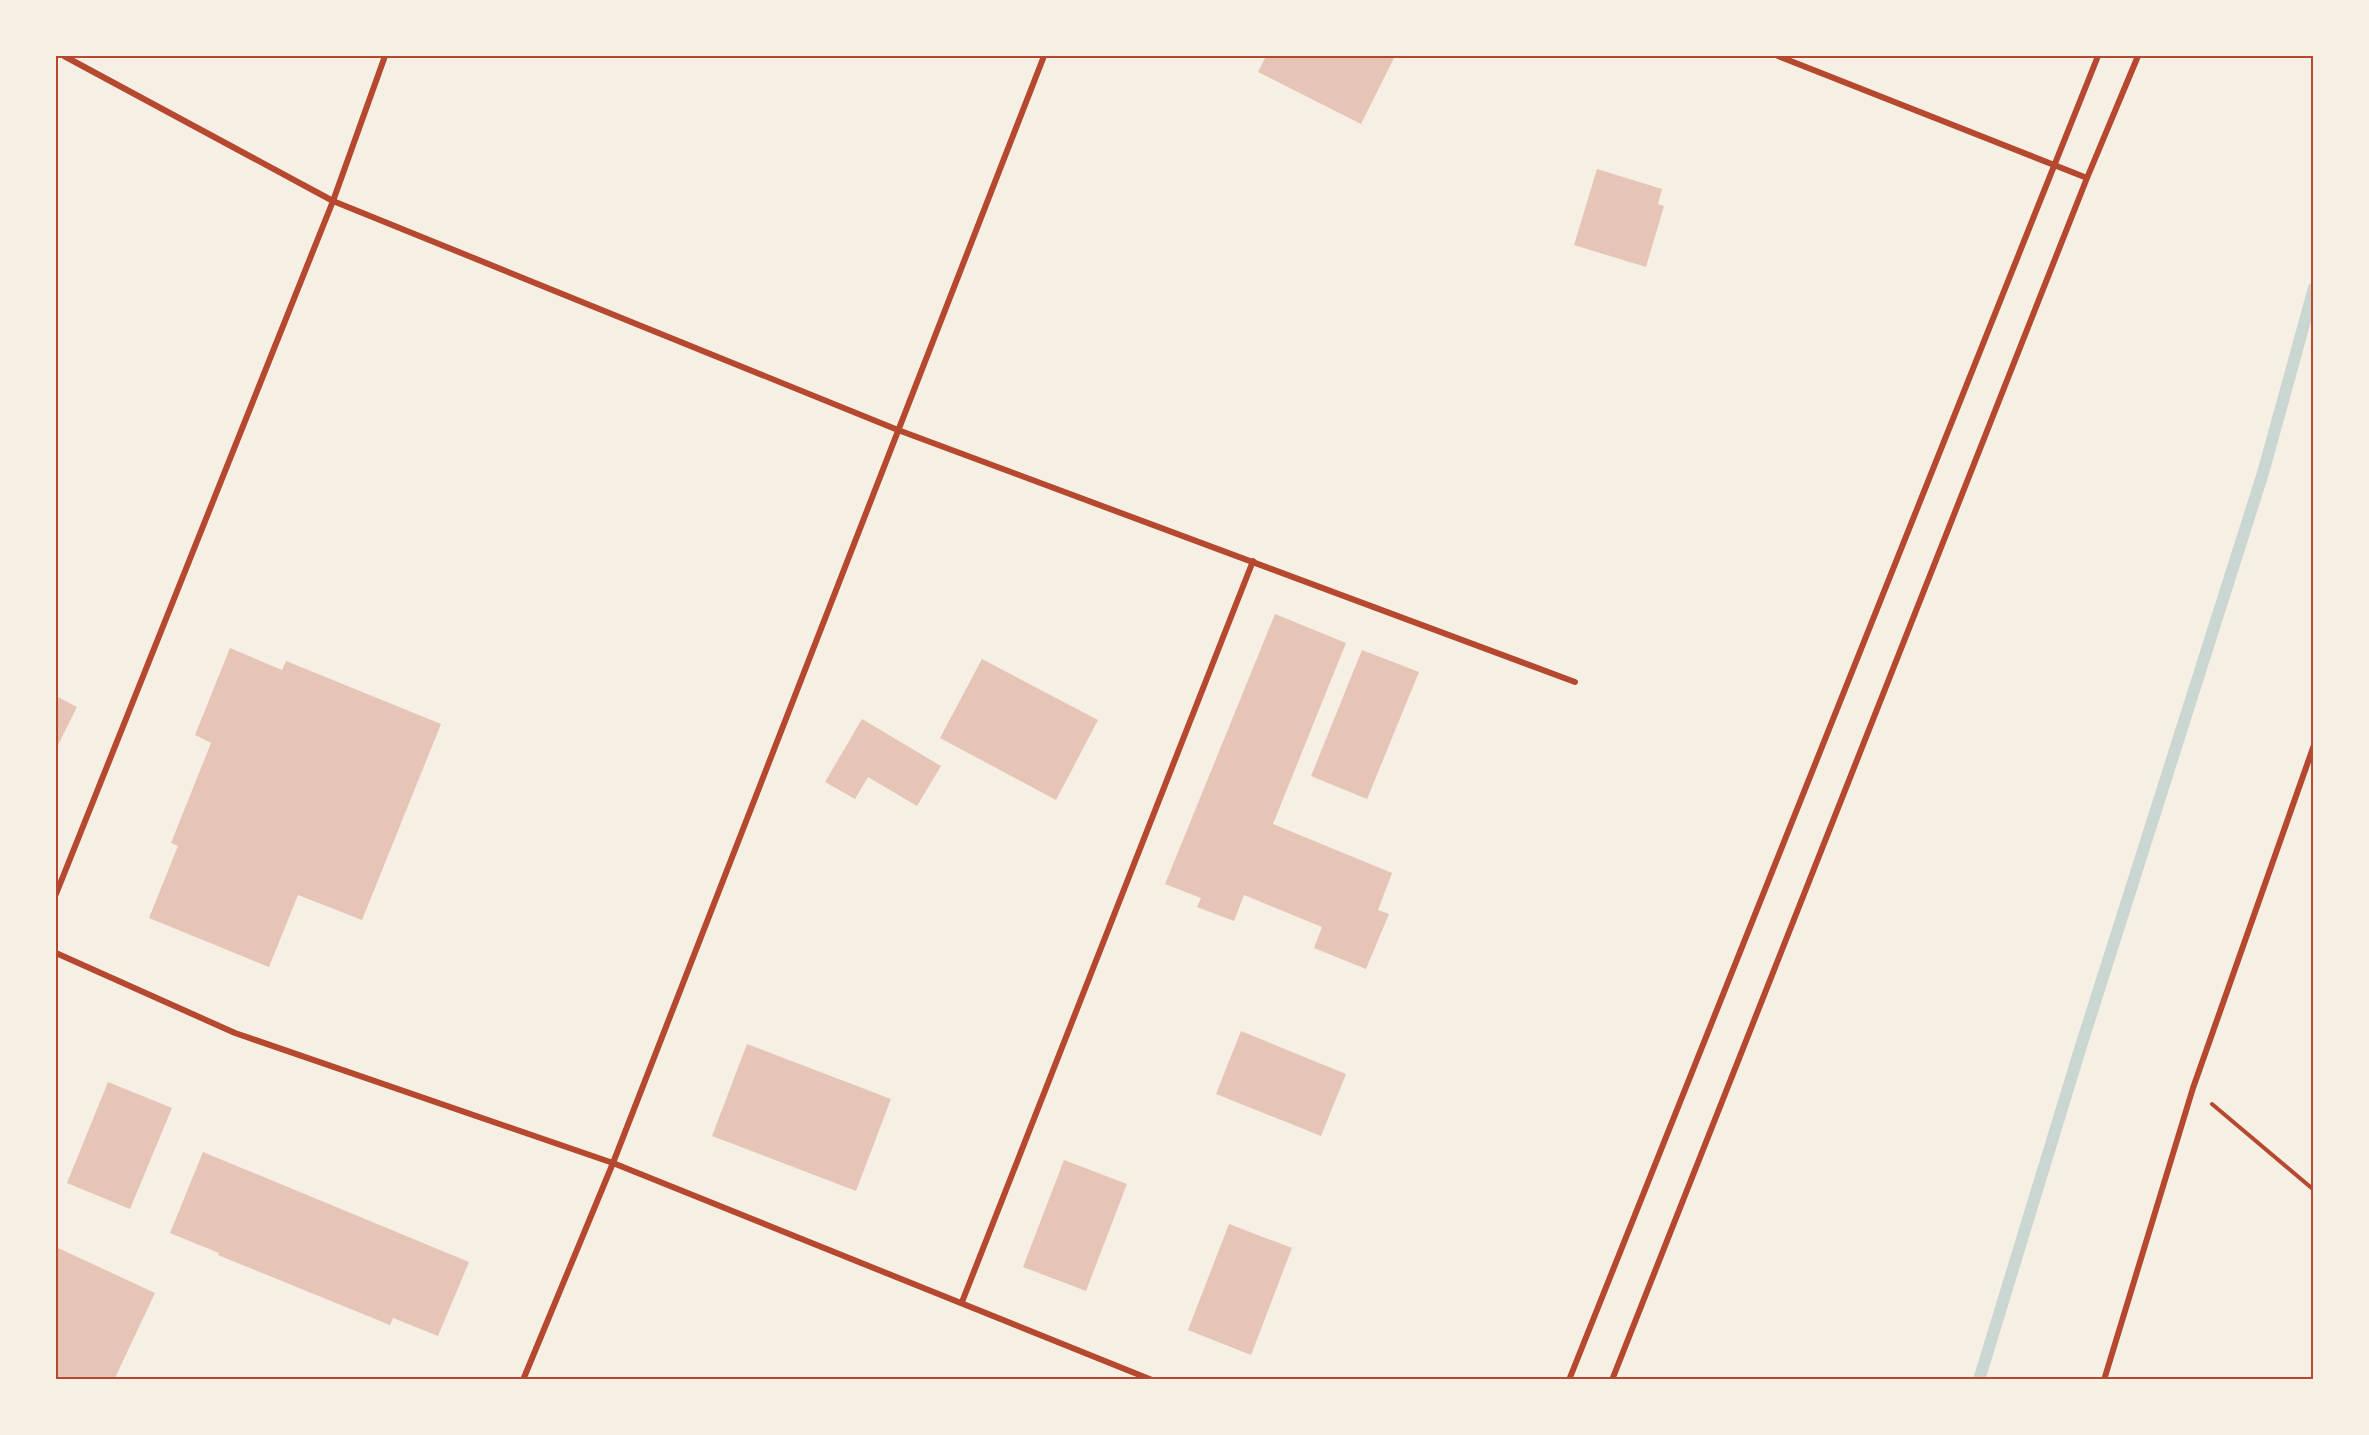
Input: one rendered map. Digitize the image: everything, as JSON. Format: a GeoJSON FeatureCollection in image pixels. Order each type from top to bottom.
{"type":"FeatureCollection","features":[{"type":"Feature","properties":{"kind":"street"},"geometry":{"type":"LineString","coordinates":[[64,56],[333,201],[898,430],[1575,682]]}},
{"type":"Feature","properties":{"kind":"street"},"geometry":{"type":"LineString","coordinates":[[56,894],[333,201],[385,56]]}},
{"type":"Feature","properties":{"kind":"street"},"geometry":{"type":"LineString","coordinates":[[523,1380],[613,1163],[1044,56]]}},
{"type":"Feature","properties":{"kind":"street"},"geometry":{"type":"LineString","coordinates":[[1778,56],[2087,178]]}},
{"type":"Feature","properties":{"kind":"street"},"geometry":{"type":"LineString","coordinates":[[1569,1380],[2098,56]]}},
{"type":"Feature","properties":{"kind":"street"},"geometry":{"type":"LineString","coordinates":[[1612,1380],[2087,178],[2138,56]]}},
{"type":"Feature","properties":{"kind":"street"},"geometry":{"type":"LineString","coordinates":[[962,1302],[1253,561]]}},
{"type":"Feature","properties":{"kind":"street"},"geometry":{"type":"LineString","coordinates":[[2104,1380],[2193,1088],[2313,745]]}},
{"type":"Feature","properties":{"kind":"street"},"geometry":{"type":"LineString","coordinates":[[56,953],[235,1034],[613,1163],[1152,1380]]}},
{"type":"Feature","properties":{"kind":"path"},"geometry":{"type":"LineString","coordinates":[[2193,1088],[2313,1190]]}},
{"type":"Feature","properties":{"kind":"building"},"geometry":{"type":"Polygon","coordinates":[[[1266,56],[1388,56],[1394,58],[1361,124],[1258,72],[1266,56]]]}},
{"type":"Feature","properties":{"kind":"building"},"geometry":{"type":"Polygon","coordinates":[[[1597,169],[1662,189],[1658,204],[1664,206],[1646,267],[1574,245],[1597,169]]]}},
{"type":"Feature","properties":{"kind":"building"},"geometry":{"type":"Polygon","coordinates":[[[1275,614],[1346,643],[1273,824],[1392,873],[1378,910],[1389,914],[1366,969],[1314,948],[1322,927],[1244,895],[1234,921],[1197,907],[1201,898],[1165,884],[1275,614]]]}},
{"type":"Feature","properties":{"kind":"building"},"geometry":{"type":"Polygon","coordinates":[[[230,648],[282,670],[286,661],[441,724],[362,920],[298,895],[269,967],[149,918],[178,846],[171,843],[211,743],[195,735],[230,648]]]}},
{"type":"Feature","properties":{"kind":"building"},"geometry":{"type":"Polygon","coordinates":[[[1362,650],[1419,672],[1367,799],[1311,776],[1362,650]]]}},
{"type":"Feature","properties":{"kind":"building"},"geometry":{"type":"Polygon","coordinates":[[[982,659],[1098,720],[1056,800],[940,738],[982,659]]]}},
{"type":"Feature","properties":{"kind":"building"},"geometry":{"type":"Polygon","coordinates":[[[56,696],[77,707],[56,749],[56,696]]]}},
{"type":"Feature","properties":{"kind":"building"},"geometry":{"type":"Polygon","coordinates":[[[862,719],[941,766],[917,806],[868,777],[855,799],[825,782],[862,719]]]}},
{"type":"Feature","properties":{"kind":"building"},"geometry":{"type":"Polygon","coordinates":[[[1241,1031],[1346,1074],[1321,1136],[1216,1094],[1241,1031]]]}},
{"type":"Feature","properties":{"kind":"building"},"geometry":{"type":"Polygon","coordinates":[[[747,1044],[891,1099],[856,1191],[712,1136],[747,1044]]]}},
{"type":"Feature","properties":{"kind":"building"},"geometry":{"type":"Polygon","coordinates":[[[108,1082],[172,1108],[130,1209],[67,1183],[108,1082]]]}},
{"type":"Feature","properties":{"kind":"building"},"geometry":{"type":"Polygon","coordinates":[[[203,1152],[469,1262],[438,1336],[393,1318],[390,1325],[170,1233],[203,1152]]]}},
{"type":"Feature","properties":{"kind":"building"},"geometry":{"type":"Polygon","coordinates":[[[1064,1160],[1127,1184],[1086,1291],[1023,1267],[1064,1160]]]}},
{"type":"Feature","properties":{"kind":"building"},"geometry":{"type":"Polygon","coordinates":[[[1229,1224],[1292,1248],[1251,1355],[1188,1330],[1229,1224]]]}},
{"type":"Feature","properties":{"kind":"building"},"geometry":{"type":"Polygon","coordinates":[[[56,1247],[155,1293],[114,1380],[56,1380],[56,1247]]]}},
{"type":"Feature","properties":{"kind":"waterway"},"geometry":{"type":"LineString","coordinates":[[1979,1380],[2081,1046],[2263,473],[2314,288]]}}]}
